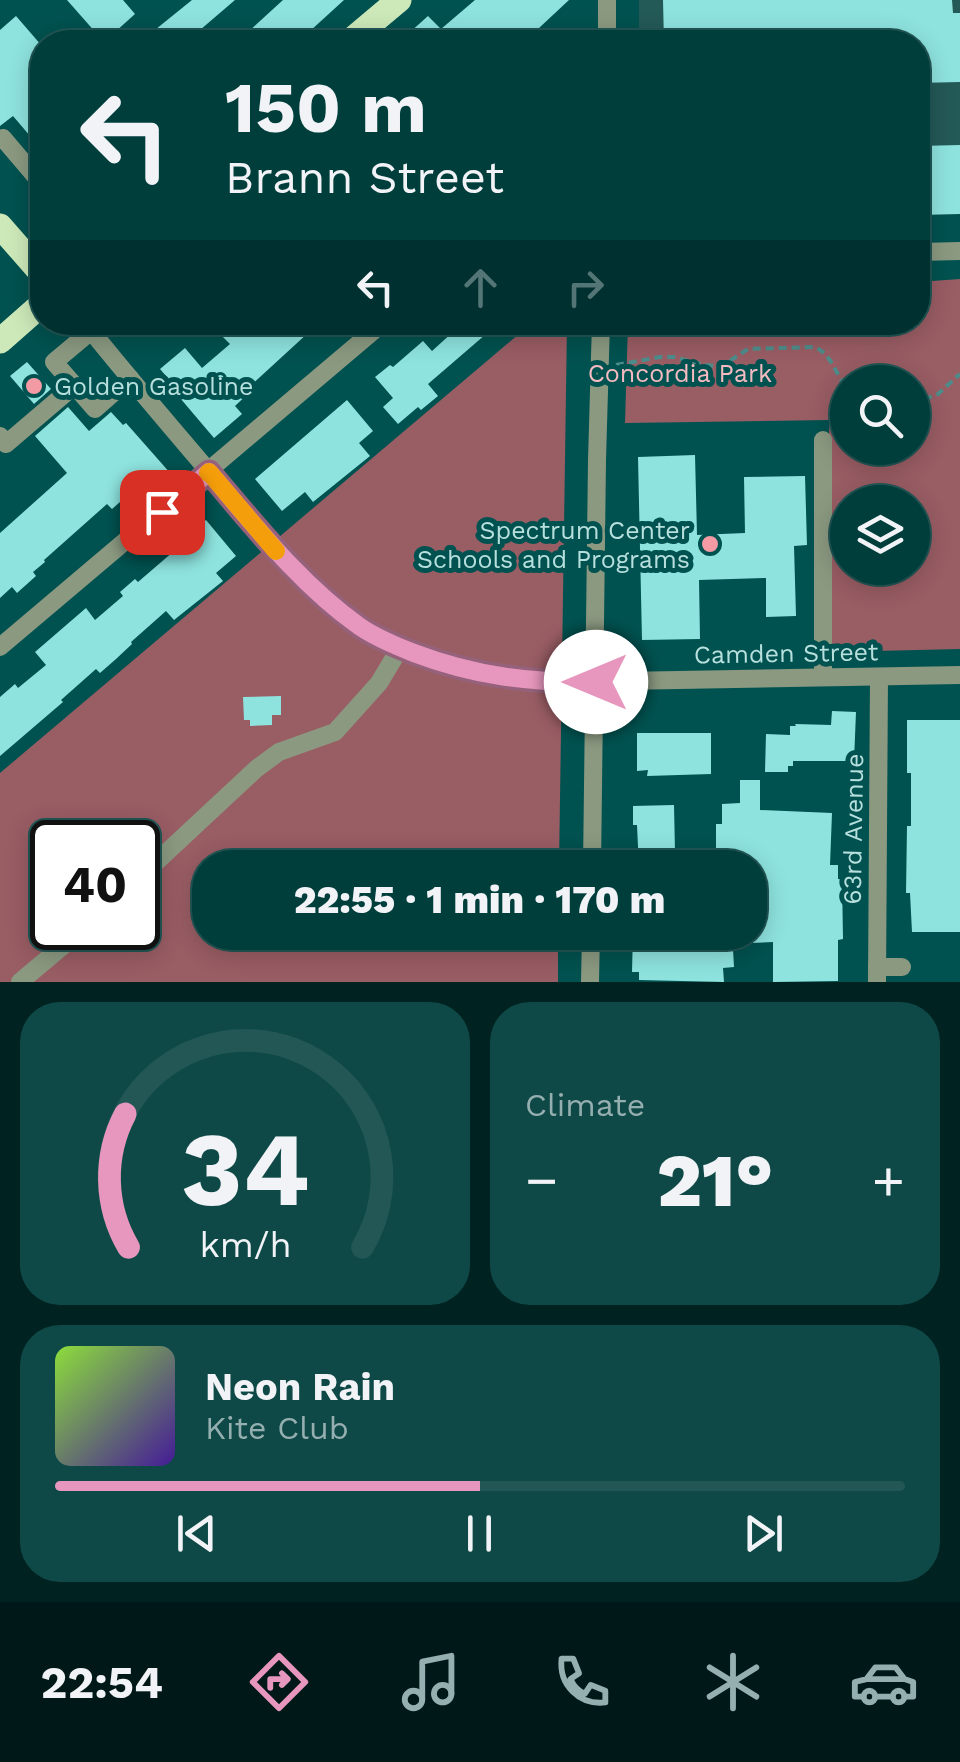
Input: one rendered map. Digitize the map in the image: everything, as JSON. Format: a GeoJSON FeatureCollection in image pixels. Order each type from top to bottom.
{"type":"FeatureCollection","features":[{"type":"Feature","properties":{"kind":"main road"},"geometry":{"type":"LineString","coordinates":[[363,30],[399,0]]}},
{"type":"Feature","properties":{"kind":"main road"},"geometry":{"type":"LineString","coordinates":[[0,226],[30,260]]}},
{"type":"Feature","properties":{"kind":"main road"},"geometry":{"type":"LineString","coordinates":[[0,341],[30,315]]}},
{"type":"Feature","properties":{"kind":"street"},"geometry":{"type":"LineString","coordinates":[[607,0],[607,30]]}},
{"type":"Feature","properties":{"kind":"street"},"geometry":{"type":"LineString","coordinates":[[0,140],[3,138],[30,170]]}},
{"type":"Feature","properties":{"kind":"street"},"geometry":{"type":"LineString","coordinates":[[930,252],[960,252]]}},
{"type":"Feature","properties":{"kind":"street"},"geometry":{"type":"LineString","coordinates":[[79,335],[54,362],[95,409],[130,378]]}},
{"type":"Feature","properties":{"kind":"street","name":"Camden Street"},"geometry":{"type":"LineString","coordinates":[[94,335],[277,553],[361,628],[400,648],[441,664],[523,680],[960,675]]}},
{"type":"Feature","properties":{"kind":"street"},"geometry":{"type":"LineString","coordinates":[[0,648],[368,335]]}},
{"type":"Feature","properties":{"kind":"street"},"geometry":{"type":"LineString","coordinates":[[592,850],[601,335]]}},
{"type":"Feature","properties":{"kind":"street"},"geometry":{"type":"LineString","coordinates":[[0,436],[6,444],[74,386]]}},
{"type":"Feature","properties":{"kind":"street"},"geometry":{"type":"LineString","coordinates":[[823,440],[823,676]]}},
{"type":"Feature","properties":{"kind":"street"},"geometry":{"type":"LineString","coordinates":[[160,858],[256,768],[279,752],[334,732],[379,683],[400,648]]}},
{"type":"Feature","properties":{"kind":"street","name":"63rd Avenue"},"geometry":{"type":"LineString","coordinates":[[876,975],[879,677]]}},
{"type":"Feature","properties":{"kind":"street"},"geometry":{"type":"LineString","coordinates":[[20,982],[58,950]]}},
{"type":"Feature","properties":{"kind":"street"},"geometry":{"type":"LineString","coordinates":[[590,982],[591,950]]}},
{"type":"Feature","properties":{"kind":"street"},"geometry":{"type":"LineString","coordinates":[[876,975],[902,967]]}},
{"type":"Feature","properties":{"kind":"path"},"geometry":{"type":"LineString","coordinates":[[600,368],[660,357],[716,366],[748,349],[814,347],[821,349],[832,365]]}},
{"type":"Feature","properties":{"kind":"path"},"geometry":{"type":"LineString","coordinates":[[930,397],[960,374]]}},
{"type":"Feature","properties":{"kind":"shaded area"},"geometry":{"type":"Polygon","coordinates":[[[639,0],[960,0],[960,214],[930,215],[930,30],[639,30],[639,0]]]}},
{"type":"Feature","properties":{"kind":"green space","name":"Concordia Park"},"geometry":{"type":"Polygon","coordinates":[[[960,279],[960,649],[832,652],[831,585],[930,585],[930,485],[830,485],[830,497],[829,420],[625,423],[628,335],[930,335],[930,281],[960,279]]]}},
{"type":"Feature","properties":{"kind":"green space"},"geometry":{"type":"Polygon","coordinates":[[[518,335],[567,335],[559,850],[192,850],[192,950],[558,950],[558,982],[0,982],[0,773],[518,335]]]}},
{"type":"Feature","properties":{"kind":"building"},"geometry":{"type":"Polygon","coordinates":[[[67,0],[123,0],[135,14],[117,30],[93,30],[67,0]]]}},
{"type":"Feature","properties":{"kind":"building"},"geometry":{"type":"Polygon","coordinates":[[[192,0],[235,0],[200,30],[155,30],[192,0]]]}},
{"type":"Feature","properties":{"kind":"building"},"geometry":{"type":"Polygon","coordinates":[[[283,0],[344,0],[311,30],[250,30],[283,0]]]}},
{"type":"Feature","properties":{"kind":"building"},"geometry":{"type":"Polygon","coordinates":[[[475,0],[569,0],[537,30],[412,30],[428,16],[441,29],[475,0]]]}},
{"type":"Feature","properties":{"kind":"building"},"geometry":{"type":"Polygon","coordinates":[[[663,0],[952,0],[953,13],[960,13],[960,82],[930,83],[930,30],[664,30],[663,0]]]}},
{"type":"Feature","properties":{"kind":"building"},"geometry":{"type":"Polygon","coordinates":[[[16,16],[30,32],[30,136],[13,116],[0,126],[0,30],[16,16]]]}},
{"type":"Feature","properties":{"kind":"building"},"geometry":{"type":"Polygon","coordinates":[[[960,145],[960,214],[930,215],[930,146],[960,145]]]}},
{"type":"Feature","properties":{"kind":"building"},"geometry":{"type":"Polygon","coordinates":[[[221,335],[306,335],[249,387],[252,390],[235,406],[242,414],[214,438],[160,369],[185,348],[202,368],[230,344],[221,335]]]}},
{"type":"Feature","properties":{"kind":"building"},"geometry":{"type":"Polygon","coordinates":[[[450,335],[485,335],[428,384],[438,396],[398,424],[383,407],[393,398],[375,377],[423,341],[432,351],[450,335]]]}},
{"type":"Feature","properties":{"kind":"building"},"geometry":{"type":"Polygon","coordinates":[[[27,362],[51,389],[34,404],[10,376],[27,362]]]}},
{"type":"Feature","properties":{"kind":"building"},"geometry":{"type":"Polygon","coordinates":[[[347,400],[373,431],[359,443],[370,456],[313,502],[305,492],[282,511],[255,479],[347,400]]]}},
{"type":"Feature","properties":{"kind":"building"},"geometry":{"type":"Polygon","coordinates":[[[68,407],[89,431],[111,412],[123,425],[126,423],[171,474],[144,498],[136,488],[112,509],[107,504],[44,560],[33,572],[36,576],[17,593],[12,587],[0,598],[0,533],[67,473],[35,436],[68,407]]]}},
{"type":"Feature","properties":{"kind":"building"},"geometry":{"type":"Polygon","coordinates":[[[695,455],[697,535],[745,533],[744,477],[805,476],[807,545],[794,546],[796,616],[766,617],[766,578],[699,580],[700,639],[642,640],[638,457],[695,455]]]}},
{"type":"Feature","properties":{"kind":"building"},"geometry":{"type":"Polygon","coordinates":[[[206,520],[236,556],[216,573],[223,581],[174,620],[166,611],[100,673],[96,669],[0,756],[0,697],[46,665],[35,652],[86,608],[95,620],[123,596],[120,592],[135,579],[138,582],[206,520]]]}},
{"type":"Feature","properties":{"kind":"building"},"geometry":{"type":"Polygon","coordinates":[[[281,696],[281,715],[272,715],[272,725],[250,726],[250,720],[244,720],[243,697],[281,696]]]}},
{"type":"Feature","properties":{"kind":"building"},"geometry":{"type":"Polygon","coordinates":[[[832,711],[856,712],[854,761],[793,761],[788,772],[765,772],[766,734],[790,735],[790,726],[795,724],[831,725],[832,711]]]}},
{"type":"Feature","properties":{"kind":"building"},"geometry":{"type":"Polygon","coordinates":[[[907,720],[960,720],[960,932],[912,932],[910,893],[906,893],[907,826],[911,826],[907,720]]]}},
{"type":"Feature","properties":{"kind":"building"},"geometry":{"type":"Polygon","coordinates":[[[637,733],[711,733],[711,774],[647,776],[648,770],[637,771],[637,733]]]}},
{"type":"Feature","properties":{"kind":"building"},"geometry":{"type":"Polygon","coordinates":[[[740,780],[760,780],[760,810],[832,813],[830,865],[838,865],[838,879],[842,879],[843,939],[838,940],[838,981],[773,982],[773,942],[767,942],[767,850],[716,850],[716,824],[722,824],[722,804],[740,803],[740,780]]]}},
{"type":"Feature","properties":{"kind":"building"},"geometry":{"type":"Polygon","coordinates":[[[674,805],[675,850],[638,850],[633,806],[674,805]]]}},
{"type":"Feature","properties":{"kind":"building"},"geometry":{"type":"Polygon","coordinates":[[[633,950],[733,950],[734,967],[723,968],[724,982],[639,980],[639,972],[632,972],[633,950]]]}},
{"type":"Feature","properties":{"kind":"slow traffic"},"geometry":{"type":"LineString","coordinates":[[208,473],[276,551]]}},
{"type":"Feature","properties":{"kind":"place","name":"Golden Gasoline"},"geometry":{"type":"Point","coordinates":[34,386]}},
{"type":"Feature","properties":{"kind":"place","name":"Spectrum Center Schools and Programs"},"geometry":{"type":"Point","coordinates":[710,544]}},
{"type":"Feature","properties":{"kind":"route"},"geometry":{"type":"LineString","coordinates":[[162,512],[209,472],[277,553],[361,628],[441,664],[482,674],[523,680],[596,682]]}}]}
